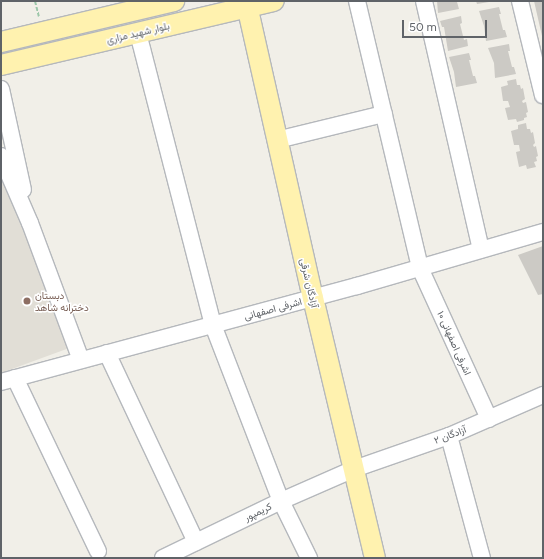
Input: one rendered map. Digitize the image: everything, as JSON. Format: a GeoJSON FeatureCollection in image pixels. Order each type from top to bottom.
{"type":"FeatureCollection","features":[{"type":"Feature","properties":{"kind":"main road"},"geometry":{"type":"LineString","coordinates":[[1,42],[174,1]]}},
{"type":"Feature","properties":{"kind":"main road","name":"بلوار شهید مزاری"},"geometry":{"type":"LineString","coordinates":[[1,65],[138,33],[248,3],[274,1]]}},
{"type":"Feature","properties":{"kind":"main road","name":"آزادگان شرقی"},"geometry":{"type":"LineString","coordinates":[[248,3],[313,298],[375,558]]}},
{"type":"Feature","properties":{"kind":"street","name":"اشرفی اصفهانی ۱۰"},"geometry":{"type":"LineString","coordinates":[[358,1],[420,268],[488,419]]}},
{"type":"Feature","properties":{"kind":"street"},"geometry":{"type":"LineString","coordinates":[[424,1],[450,108],[481,250]]}},
{"type":"Feature","properties":{"kind":"street"},"geometry":{"type":"LineString","coordinates":[[520,1],[542,91]]}},
{"type":"Feature","properties":{"kind":"street"},"geometry":{"type":"LineString","coordinates":[[138,33],[213,325],[281,501],[309,558]]}},
{"type":"Feature","properties":{"kind":"street"},"geometry":{"type":"LineString","coordinates":[[1,89],[30,223]]}},
{"type":"Feature","properties":{"kind":"street"},"geometry":{"type":"LineString","coordinates":[[277,140],[384,114]]}},
{"type":"Feature","properties":{"kind":"street"},"geometry":{"type":"LineString","coordinates":[[1,156],[30,223],[81,360]]}},
{"type":"Feature","properties":{"kind":"street","name":"اشرفی اصفهانی"},"geometry":{"type":"LineString","coordinates":[[8,380],[313,298],[543,232]]}},
{"type":"Feature","properties":{"kind":"street"},"geometry":{"type":"LineString","coordinates":[[107,354],[151,450],[196,542]]}},
{"type":"Feature","properties":{"kind":"street"},"geometry":{"type":"LineString","coordinates":[[8,380],[60,473],[98,551]]}},
{"type":"Feature","properties":{"kind":"street","name":"آزادگان ۲"},"geometry":{"type":"LineString","coordinates":[[354,469],[449,436],[543,394]]}},
{"type":"Feature","properties":{"kind":"street"},"geometry":{"type":"LineString","coordinates":[[449,436],[482,558]]}},
{"type":"Feature","properties":{"kind":"street","name":"کریمپور"},"geometry":{"type":"LineString","coordinates":[[162,558],[281,501],[354,469]]}},
{"type":"Feature","properties":{"kind":"shaded area","name":"دبستان دخترانه شاهد"},"geometry":{"type":"Polygon","coordinates":[[[1,174],[72,347],[1,373],[1,174]]]}},
{"type":"Feature","properties":{"kind":"building"},"geometry":{"type":"Polygon","coordinates":[[[437,1],[457,2],[459,9],[438,13],[437,1]]]}},
{"type":"Feature","properties":{"kind":"building"},"geometry":{"type":"Polygon","coordinates":[[[476,1],[489,1],[489,2],[477,4],[476,1]]]}},
{"type":"Feature","properties":{"kind":"building"},"geometry":{"type":"Polygon","coordinates":[[[534,1],[543,1],[543,36],[542,36],[534,1]]]}},
{"type":"Feature","properties":{"kind":"building"},"geometry":{"type":"Polygon","coordinates":[[[499,7],[503,30],[505,30],[507,37],[486,41],[484,26],[479,11],[499,7]]]}},
{"type":"Feature","properties":{"kind":"building"},"geometry":{"type":"Polygon","coordinates":[[[461,16],[462,23],[460,24],[464,40],[467,39],[468,46],[448,51],[444,27],[442,27],[440,21],[461,16]]]}},
{"type":"Feature","properties":{"kind":"building"},"geometry":{"type":"Polygon","coordinates":[[[509,44],[510,51],[508,51],[512,67],[514,67],[516,74],[495,78],[494,63],[488,48],[509,44]]]}},
{"type":"Feature","properties":{"kind":"building"},"geometry":{"type":"Polygon","coordinates":[[[469,53],[473,76],[475,76],[477,83],[456,87],[454,72],[449,57],[469,53]]]}},
{"type":"Feature","properties":{"kind":"building"},"geometry":{"type":"Polygon","coordinates":[[[516,79],[517,85],[520,85],[521,89],[523,88],[525,99],[522,101],[523,103],[526,102],[528,112],[526,113],[527,117],[524,118],[524,120],[517,122],[516,119],[508,120],[505,108],[510,107],[508,101],[503,101],[501,87],[508,85],[507,81],[516,79]]]}},
{"type":"Feature","properties":{"kind":"building"},"geometry":{"type":"Polygon","coordinates":[[[526,123],[527,129],[530,129],[531,133],[533,132],[535,143],[533,145],[534,147],[536,146],[538,156],[536,157],[537,161],[534,162],[536,167],[527,169],[526,165],[519,167],[516,152],[520,151],[519,145],[514,145],[511,131],[518,129],[518,125],[526,123]]]}},
{"type":"Feature","properties":{"kind":"building"},"geometry":{"type":"Polygon","coordinates":[[[543,246],[543,294],[538,295],[518,255],[543,246]]]}},
{"type":"Feature","properties":{"kind":"place","name":"دبستان دخترانه شاهد"},"geometry":{"type":"Point","coordinates":[27,301]}}]}
